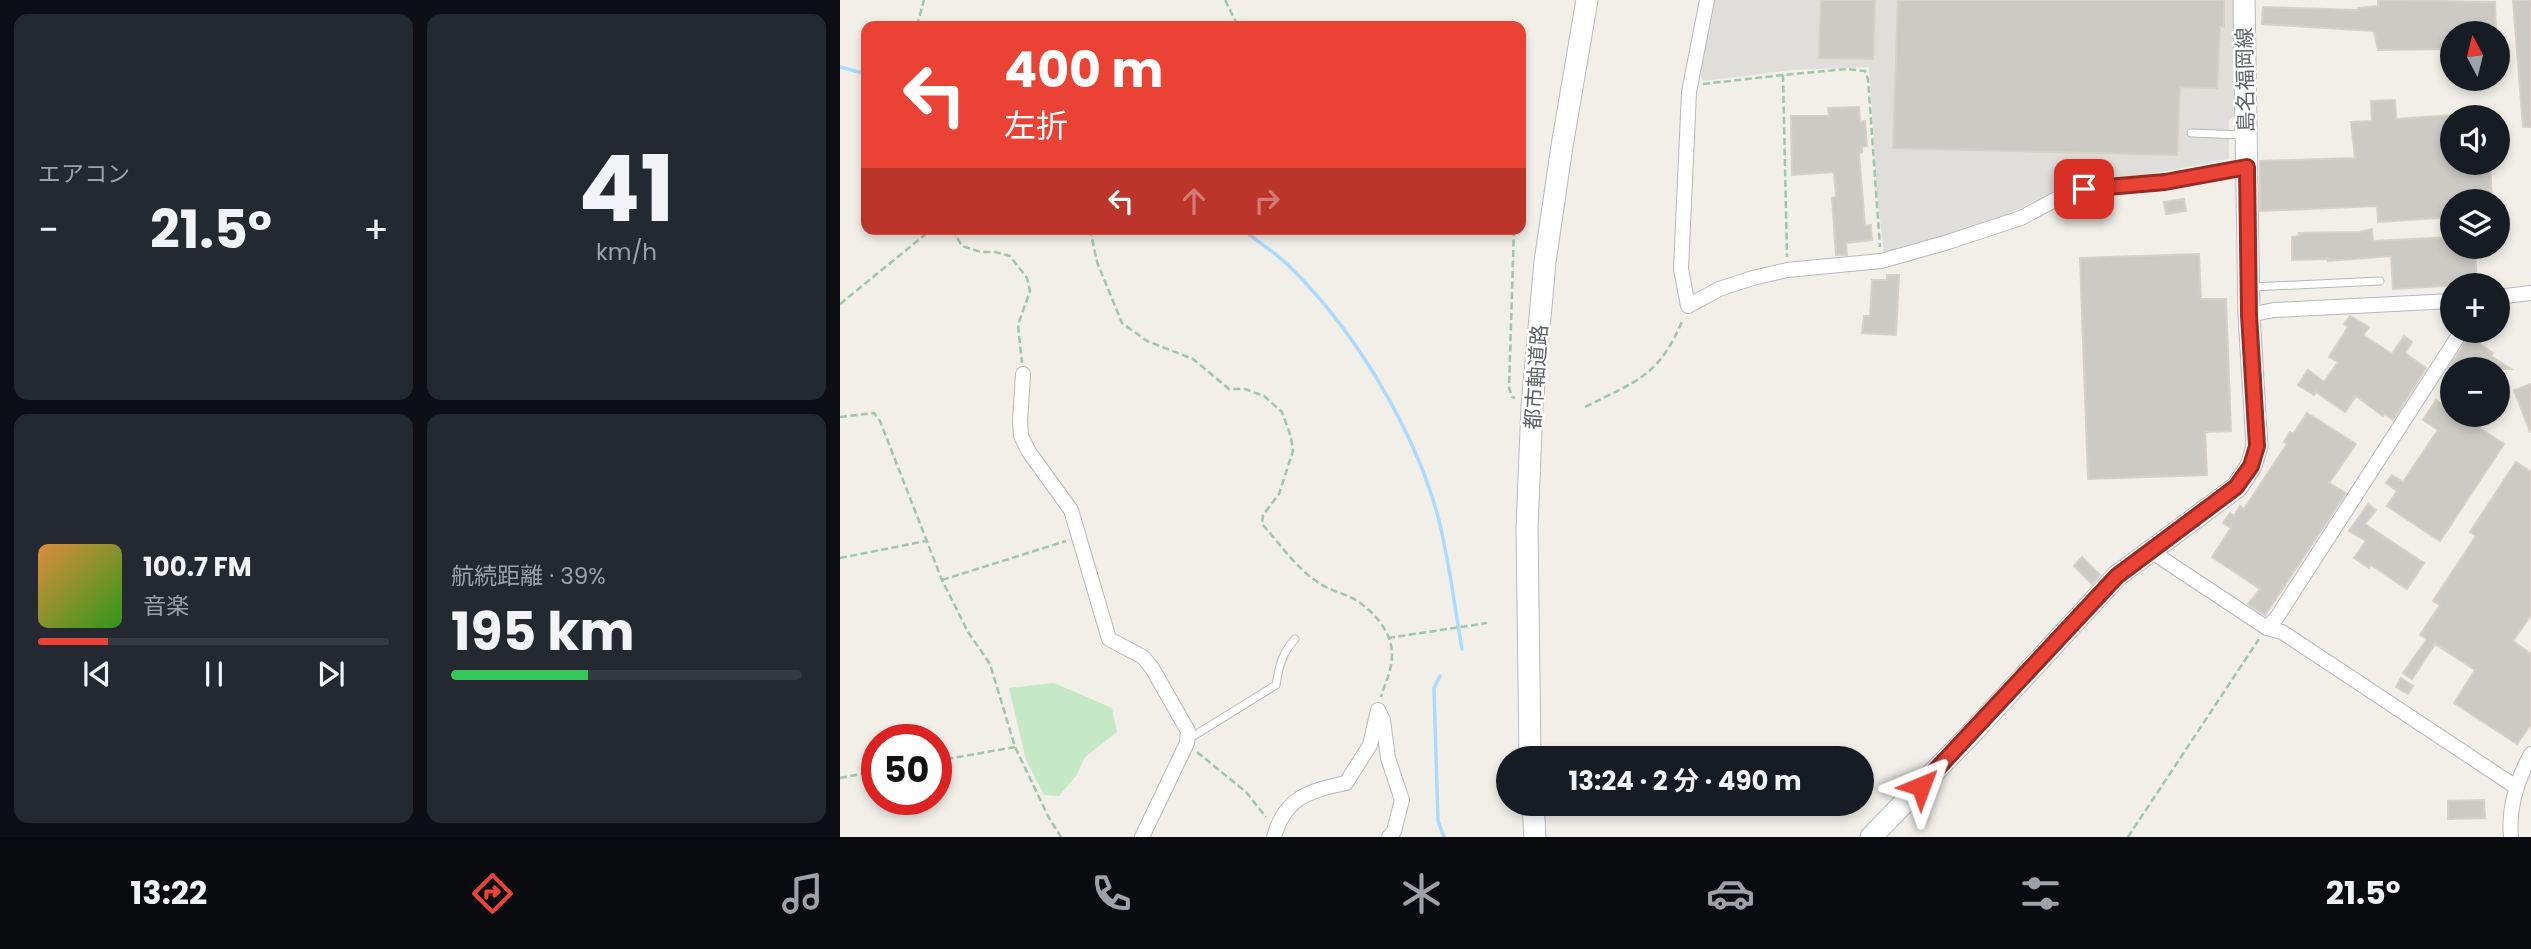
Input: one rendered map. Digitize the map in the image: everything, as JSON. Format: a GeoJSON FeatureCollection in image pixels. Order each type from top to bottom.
{"type":"FeatureCollection","features":[{"type":"Feature","properties":{"kind":"main road","name":"都市軸道路"},"geometry":{"type":"LineString","coordinates":[[1529,746],[1527,528],[1532,407],[1545,262],[1587,0]]}},
{"type":"Feature","properties":{"kind":"main road","name":"島名福岡線"},"geometry":{"type":"LineString","coordinates":[[1871,837],[1971,734],[2097,595],[2149,550],[2236,487],[2251,466],[2257,446],[2249,315],[2244,0]]}},
{"type":"Feature","properties":{"kind":"main road"},"geometry":{"type":"LineString","coordinates":[[1534,816],[1535,837]]}},
{"type":"Feature","properties":{"kind":"street"},"geometry":{"type":"LineString","coordinates":[[1707,0],[1690,86],[1681,269],[1688,306],[1719,289],[1787,270],[1881,261],[1994,228],[2084,189],[2165,182],[2247,167]]}},
{"type":"Feature","properties":{"kind":"street"},"geometry":{"type":"LineString","coordinates":[[2510,295],[2531,293]]}},
{"type":"Feature","properties":{"kind":"street"},"geometry":{"type":"LineString","coordinates":[[2249,315],[2274,310],[2440,303]]}},
{"type":"Feature","properties":{"kind":"street"},"geometry":{"type":"LineString","coordinates":[[2267,628],[2277,617],[2454,343]]}},
{"type":"Feature","properties":{"kind":"street"},"geometry":{"type":"LineString","coordinates":[[1023,373],[1021,436],[1029,452],[1071,510],[1109,639],[1143,657],[1152,667],[1188,731],[1187,742],[1142,837]]}},
{"type":"Feature","properties":{"kind":"street"},"geometry":{"type":"LineString","coordinates":[[2149,550],[2267,628],[2282,632],[2516,787]]}},
{"type":"Feature","properties":{"kind":"street"},"geometry":{"type":"LineString","coordinates":[[1275,834],[1285,811],[1297,798],[1315,790],[1346,783],[1370,745],[1378,710]]}},
{"type":"Feature","properties":{"kind":"street"},"geometry":{"type":"LineString","coordinates":[[1378,710],[1383,720],[1388,758],[1402,800],[1394,831],[1389,837]]}},
{"type":"Feature","properties":{"kind":"street"},"geometry":{"type":"LineString","coordinates":[[2511,837],[2516,787],[2531,754]]}},
{"type":"Feature","properties":{"kind":"lane"},"geometry":{"type":"LineString","coordinates":[[2191,133],[2246,135]]}},
{"type":"Feature","properties":{"kind":"lane"},"geometry":{"type":"LineString","coordinates":[[2249,288],[2380,281]]}},
{"type":"Feature","properties":{"kind":"lane"},"geometry":{"type":"LineString","coordinates":[[1187,742],[1276,685],[1280,662],[1295,639]]}},
{"type":"Feature","properties":{"kind":"path"},"geometry":{"type":"LineString","coordinates":[[918,21],[924,0]]}},
{"type":"Feature","properties":{"kind":"path"},"geometry":{"type":"LineString","coordinates":[[1225,0],[1236,21]]}},
{"type":"Feature","properties":{"kind":"path"},"geometry":{"type":"LineString","coordinates":[[1690,86],[1847,69],[1865,71],[1881,261]]}},
{"type":"Feature","properties":{"kind":"path"},"geometry":{"type":"LineString","coordinates":[[1783,75],[1787,270]]}},
{"type":"Feature","properties":{"kind":"path"},"geometry":{"type":"LineString","coordinates":[[840,304],[925,235]]}},
{"type":"Feature","properties":{"kind":"path"},"geometry":{"type":"LineString","coordinates":[[956,235],[962,246],[1010,256],[1027,278],[1030,291],[1018,325],[1023,373]]}},
{"type":"Feature","properties":{"kind":"path"},"geometry":{"type":"LineString","coordinates":[[1091,235],[1097,262],[1122,323],[1147,341],[1193,359],[1229,389],[1245,389],[1264,396],[1282,412],[1291,436],[1293,451],[1279,494],[1263,515],[1262,524],[1301,568],[1320,584],[1355,600],[1374,614],[1388,638],[1392,652],[1390,671],[1378,710]]}},
{"type":"Feature","properties":{"kind":"path"},"geometry":{"type":"LineString","coordinates":[[1514,235],[1509,388],[1512,397],[1522,399]]}},
{"type":"Feature","properties":{"kind":"path"},"geometry":{"type":"LineString","coordinates":[[1585,407],[1650,373],[1665,355],[1688,306]]}},
{"type":"Feature","properties":{"kind":"path"},"geometry":{"type":"LineString","coordinates":[[840,417],[874,413],[880,421],[942,580],[968,632],[990,664],[1015,747],[1061,837]]}},
{"type":"Feature","properties":{"kind":"path"},"geometry":{"type":"LineString","coordinates":[[942,580],[1080,536]]}},
{"type":"Feature","properties":{"kind":"path"},"geometry":{"type":"LineString","coordinates":[[840,558],[926,541]]}},
{"type":"Feature","properties":{"kind":"path"},"geometry":{"type":"LineString","coordinates":[[1388,638],[1487,623]]}},
{"type":"Feature","properties":{"kind":"path"},"geometry":{"type":"LineString","coordinates":[[2129,837],[2267,628]]}},
{"type":"Feature","properties":{"kind":"path"},"geometry":{"type":"LineString","coordinates":[[1187,742],[1246,792],[1275,834]]}},
{"type":"Feature","properties":{"kind":"path"},"geometry":{"type":"LineString","coordinates":[[952,758],[1015,747]]}},
{"type":"Feature","properties":{"kind":"path"},"geometry":{"type":"LineString","coordinates":[[840,778],[861,774]]}},
{"type":"Feature","properties":{"kind":"shaded area"},"geometry":{"type":"Polygon","coordinates":[[[1711,0],[2235,0],[2237,114],[2229,120],[2229,159],[2139,176],[2082,181],[2001,218],[1884,255],[1877,194],[1869,67],[1791,70],[1703,81],[1699,70],[1711,0]]]}},
{"type":"Feature","properties":{"kind":"green space"},"geometry":{"type":"Polygon","coordinates":[[[1054,683],[1112,708],[1117,732],[1085,757],[1076,776],[1059,796],[1044,795],[1026,760],[1009,688],[1054,683]]]}},
{"type":"Feature","properties":{"kind":"building"},"geometry":{"type":"Polygon","coordinates":[[[1821,0],[1875,0],[1873,59],[1819,58],[1821,0]]]}},
{"type":"Feature","properties":{"kind":"building"},"geometry":{"type":"Polygon","coordinates":[[[1898,0],[2224,0],[2224,27],[2220,27],[2217,88],[2180,87],[2177,155],[1893,148],[1898,0]]]}},
{"type":"Feature","properties":{"kind":"building"},"geometry":{"type":"Polygon","coordinates":[[[2378,0],[2495,2],[2496,21],[2440,21],[2440,49],[2378,50],[2374,31],[2262,24],[2263,7],[2358,10],[2378,6],[2378,0]]]}},
{"type":"Feature","properties":{"kind":"building"},"geometry":{"type":"Polygon","coordinates":[[[2513,0],[2531,0],[2531,127],[2523,127],[2513,0]]]}},
{"type":"Feature","properties":{"kind":"building"},"geometry":{"type":"Polygon","coordinates":[[[2395,100],[2396,119],[2440,116],[2440,175],[2491,175],[2491,189],[2440,189],[2440,218],[2378,222],[2377,206],[2260,211],[2260,161],[2355,158],[2351,122],[2372,121],[2371,101],[2395,100]]]}},
{"type":"Feature","properties":{"kind":"building"},"geometry":{"type":"Polygon","coordinates":[[[1859,107],[1860,122],[1865,121],[1867,146],[1862,147],[1862,152],[1859,153],[1865,226],[1871,225],[1872,240],[1846,243],[1847,255],[1836,255],[1832,198],[1836,197],[1834,172],[1792,175],[1791,116],[1829,116],[1828,108],[1859,107]]]}},
{"type":"Feature","properties":{"kind":"building"},"geometry":{"type":"Polygon","coordinates":[[[2184,199],[2186,211],[2166,214],[2164,202],[2184,199]]]}},
{"type":"Feature","properties":{"kind":"building"},"geometry":{"type":"Polygon","coordinates":[[[2372,229],[2373,241],[2440,238],[2440,259],[2476,259],[2476,273],[2440,273],[2440,286],[2393,289],[2391,256],[2328,261],[2292,260],[2292,237],[2299,236],[2299,233],[2360,232],[2372,229]]]}},
{"type":"Feature","properties":{"kind":"building"},"geometry":{"type":"Polygon","coordinates":[[[2199,254],[2201,299],[2226,299],[2231,431],[2205,432],[2207,475],[2088,479],[2080,258],[2199,254]]]}},
{"type":"Feature","properties":{"kind":"building"},"geometry":{"type":"Polygon","coordinates":[[[1887,275],[1899,275],[1896,335],[1862,333],[1864,316],[1870,316],[1872,280],[1887,280],[1887,275]]]}},
{"type":"Feature","properties":{"kind":"building"},"geometry":{"type":"Polygon","coordinates":[[[2350,316],[2369,327],[2363,335],[2392,354],[2404,336],[2412,342],[2405,353],[2426,368],[2393,420],[2356,396],[2345,412],[2316,392],[2314,395],[2298,385],[2308,370],[2324,382],[2338,362],[2329,357],[2348,327],[2344,324],[2350,316]]]}},
{"type":"Feature","properties":{"kind":"building"},"geometry":{"type":"Polygon","coordinates":[[[2465,343],[2478,343],[2493,353],[2493,357],[2456,357],[2465,343]]]}},
{"type":"Feature","properties":{"kind":"building"},"geometry":{"type":"Polygon","coordinates":[[[2531,384],[2531,432],[2530,432],[2514,390],[2531,384]]]}},
{"type":"Feature","properties":{"kind":"building"},"geometry":{"type":"Polygon","coordinates":[[[2436,400],[2440,403],[2440,427],[2478,427],[2504,444],[2440,541],[2387,506],[2397,491],[2386,483],[2392,475],[2403,482],[2438,430],[2423,420],[2436,400]]]}},
{"type":"Feature","properties":{"kind":"building"},"geometry":{"type":"Polygon","coordinates":[[[2307,413],[2356,444],[2329,483],[2346,493],[2265,615],[2248,604],[2260,589],[2212,557],[2231,528],[2223,523],[2230,513],[2234,516],[2240,506],[2244,509],[2287,444],[2284,442],[2290,432],[2293,434],[2307,413]]]}},
{"type":"Feature","properties":{"kind":"building"},"geometry":{"type":"Polygon","coordinates":[[[2516,462],[2531,472],[2531,615],[2513,641],[2531,654],[2531,724],[2517,744],[2454,703],[2475,670],[2435,644],[2412,679],[2403,673],[2427,639],[2420,635],[2440,605],[2433,601],[2476,536],[2470,532],[2516,462]]]}},
{"type":"Feature","properties":{"kind":"building"},"geometry":{"type":"Polygon","coordinates":[[[2368,504],[2376,510],[2365,524],[2424,563],[2407,589],[2371,565],[2369,568],[2354,558],[2366,541],[2349,531],[2368,504]]]}},
{"type":"Feature","properties":{"kind":"building"},"geometry":{"type":"Polygon","coordinates":[[[2082,557],[2100,575],[2092,584],[2074,566],[2082,557]]]}},
{"type":"Feature","properties":{"kind":"building"},"geometry":{"type":"Polygon","coordinates":[[[2401,678],[2413,686],[2408,694],[2396,687],[2401,678]]]}},
{"type":"Feature","properties":{"kind":"building"},"geometry":{"type":"Polygon","coordinates":[[[2484,800],[2485,818],[2448,819],[2448,801],[2484,800]]]}},
{"type":"Feature","properties":{"kind":"waterway"},"geometry":{"type":"LineString","coordinates":[[840,67],[861,73]]}},
{"type":"Feature","properties":{"kind":"waterway"},"geometry":{"type":"LineString","coordinates":[[1250,235],[1286,264],[1338,321],[1379,382],[1397,415],[1413,448],[1437,513],[1462,649]]}},
{"type":"Feature","properties":{"kind":"waterway"},"geometry":{"type":"LineString","coordinates":[[1440,676],[1434,688],[1438,821],[1444,837]]}},
{"type":"Feature","properties":{"kind":"route"},"geometry":{"type":"LineString","coordinates":[[1921,786],[2117,576],[2136,559],[2236,487],[2251,466],[2257,446],[2249,315],[2247,167],[2165,182],[2084,189]]}}]}
